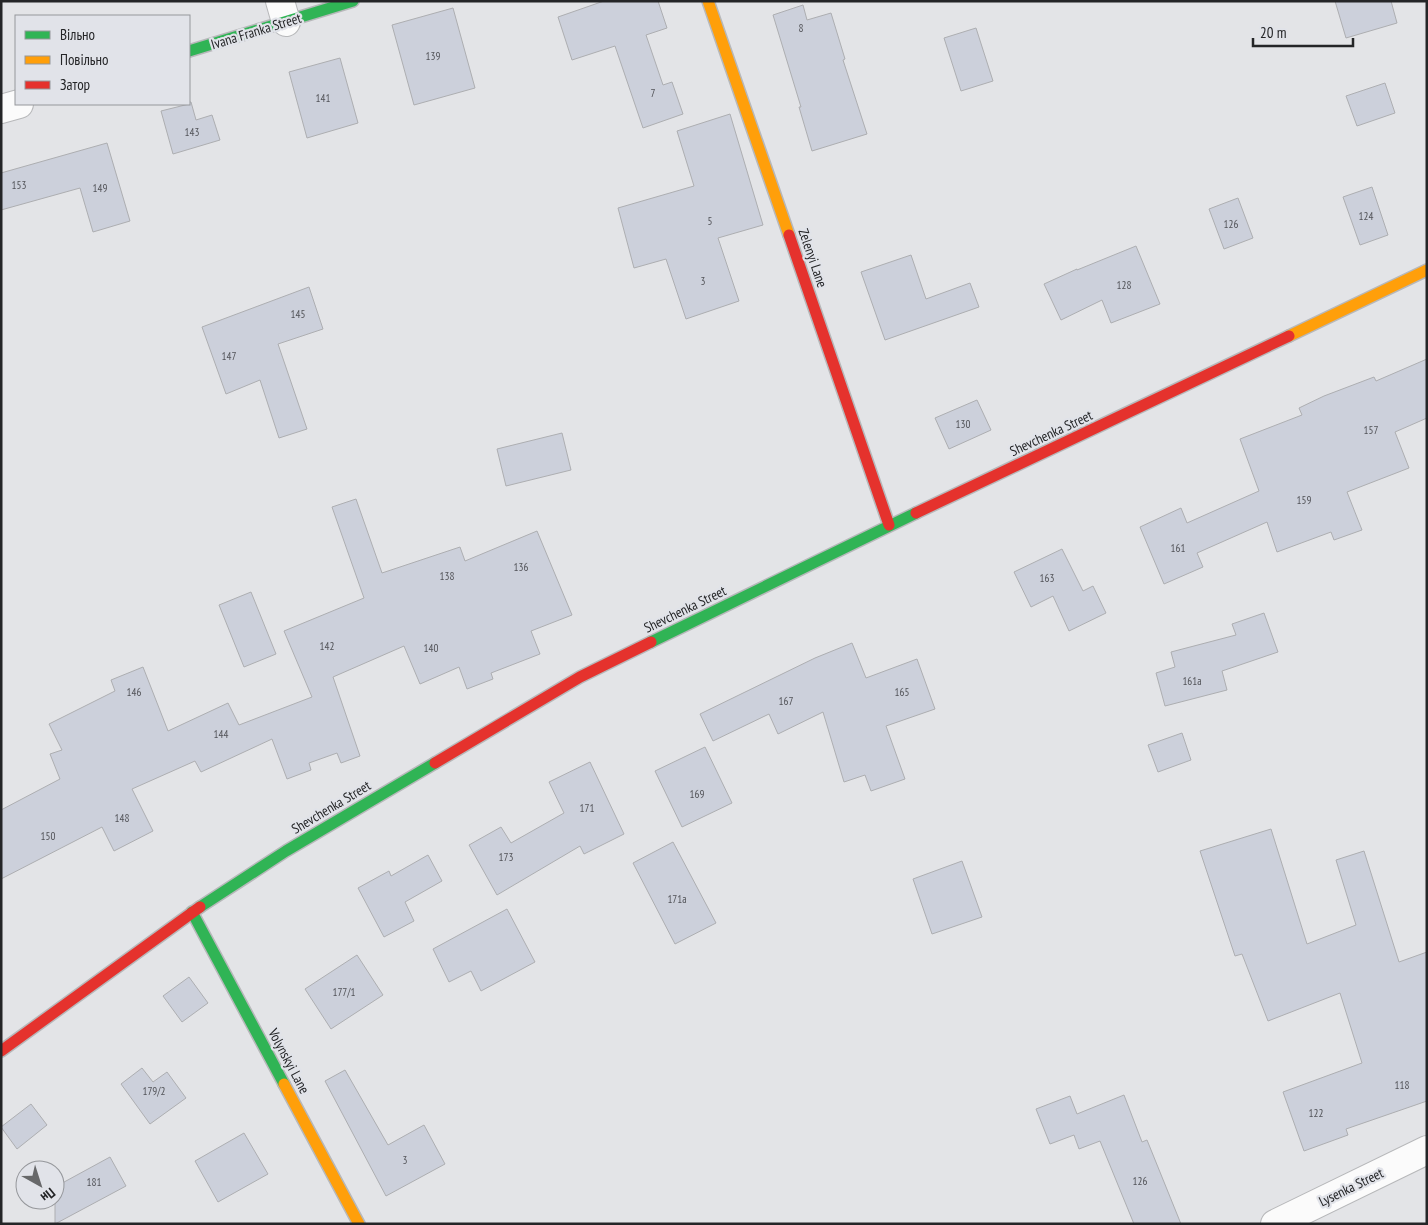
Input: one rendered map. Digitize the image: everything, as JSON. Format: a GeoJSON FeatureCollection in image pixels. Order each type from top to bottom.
{"type":"FeatureCollection","features":[{"type":"Feature","properties":{"kind":"street","name":"Ivana Franka Street"},"geometry":{"type":"LineString","coordinates":[[190,51],[283,11],[353,1]]}},
{"type":"Feature","properties":{"kind":"street","name":"Zelenyi Lane"},"geometry":{"type":"LineString","coordinates":[[708,1],[890,525]]}},
{"type":"Feature","properties":{"kind":"street"},"geometry":{"type":"LineString","coordinates":[[1,109],[15,105]]}},
{"type":"Feature","properties":{"kind":"street","name":"Shevchenka Street"},"geometry":{"type":"LineString","coordinates":[[1,1051],[192,912],[286,851],[580,677],[890,525],[1427,270]]}},
{"type":"Feature","properties":{"kind":"street","name":"Volynskyi Lane"},"geometry":{"type":"LineString","coordinates":[[192,912],[358,1224]]}},
{"type":"Feature","properties":{"kind":"street","name":"Lysenka Street"},"geometry":{"type":"LineString","coordinates":[[1275,1224],[1427,1150]]}},
{"type":"Feature","properties":{"kind":"building"},"geometry":{"type":"Polygon","coordinates":[[[604,1],[658,1],[667,28],[646,35],[663,85],[672,82],[683,114],[643,128],[615,46],[572,60],[558,17],[604,1]]]}},
{"type":"Feature","properties":{"kind":"building"},"geometry":{"type":"Polygon","coordinates":[[[1335,1],[1391,1],[1397,23],[1346,38],[1335,1]]]}},
{"type":"Feature","properties":{"kind":"building"},"geometry":{"type":"Polygon","coordinates":[[[803,5],[807,20],[831,13],[845,59],[843,60],[867,134],[812,151],[799,107],[801,107],[773,15],[803,5]]]}},
{"type":"Feature","properties":{"kind":"building"},"geometry":{"type":"Polygon","coordinates":[[[453,8],[475,88],[414,105],[392,25],[453,8]]]}},
{"type":"Feature","properties":{"kind":"building"},"geometry":{"type":"Polygon","coordinates":[[[976,28],[993,81],[961,91],[944,38],[976,28]]]}},
{"type":"Feature","properties":{"kind":"building"},"geometry":{"type":"Polygon","coordinates":[[[340,58],[358,123],[307,138],[289,72],[340,58]]]}},
{"type":"Feature","properties":{"kind":"building"},"geometry":{"type":"Polygon","coordinates":[[[1385,83],[1395,113],[1357,126],[1346,96],[1385,83]]]}},
{"type":"Feature","properties":{"kind":"building"},"geometry":{"type":"Polygon","coordinates":[[[191,102],[196,120],[212,115],[220,140],[173,154],[161,111],[190,105],[191,102]]]}},
{"type":"Feature","properties":{"kind":"building"},"geometry":{"type":"Polygon","coordinates":[[[730,114],[763,225],[718,238],[739,301],[686,319],[666,259],[634,268],[618,208],[694,186],[677,131],[730,114]]]}},
{"type":"Feature","properties":{"kind":"building"},"geometry":{"type":"Polygon","coordinates":[[[107,143],[130,221],[93,232],[80,188],[1,210],[1,173],[107,143]]]}},
{"type":"Feature","properties":{"kind":"building"},"geometry":{"type":"Polygon","coordinates":[[[1372,187],[1388,235],[1360,245],[1343,197],[1372,187]]]}},
{"type":"Feature","properties":{"kind":"building"},"geometry":{"type":"Polygon","coordinates":[[[1238,198],[1253,238],[1224,249],[1209,209],[1238,198]]]}},
{"type":"Feature","properties":{"kind":"building"},"geometry":{"type":"Polygon","coordinates":[[[1136,246],[1160,304],[1111,323],[1102,300],[1061,320],[1044,284],[1136,246]]]}},
{"type":"Feature","properties":{"kind":"building"},"geometry":{"type":"Polygon","coordinates":[[[911,255],[926,299],[970,283],[979,307],[885,340],[861,272],[911,255]]]}},
{"type":"Feature","properties":{"kind":"building"},"geometry":{"type":"Polygon","coordinates":[[[309,287],[323,329],[278,344],[307,429],[279,438],[260,380],[226,394],[202,327],[309,287]]]}},
{"type":"Feature","properties":{"kind":"building"},"geometry":{"type":"Polygon","coordinates":[[[1427,359],[1427,418],[1395,432],[1409,468],[1347,492],[1362,530],[1334,540],[1331,532],[1277,552],[1267,522],[1197,553],[1203,567],[1164,584],[1140,527],[1181,508],[1187,523],[1259,491],[1240,439],[1302,415],[1299,408],[1324,396],[1374,377],[1376,381],[1427,359]]]}},
{"type":"Feature","properties":{"kind":"building"},"geometry":{"type":"Polygon","coordinates":[[[977,400],[991,430],[949,449],[935,418],[977,400]]]}},
{"type":"Feature","properties":{"kind":"building"},"geometry":{"type":"Polygon","coordinates":[[[562,433],[571,470],[506,486],[497,449],[562,433]]]}},
{"type":"Feature","properties":{"kind":"building"},"geometry":{"type":"Polygon","coordinates":[[[356,499],[382,573],[460,547],[465,561],[537,531],[572,615],[531,631],[540,654],[491,673],[493,679],[467,689],[459,667],[420,684],[404,646],[333,677],[360,756],[341,763],[337,753],[309,763],[311,770],[287,779],[272,739],[201,772],[195,761],[132,789],[153,831],[114,851],[102,827],[1,879],[1,810],[60,779],[50,754],[62,750],[49,724],[115,691],[111,680],[143,667],[168,731],[228,703],[239,725],[312,697],[284,631],[364,598],[332,507],[356,499]]]}},
{"type":"Feature","properties":{"kind":"building"},"geometry":{"type":"Polygon","coordinates":[[[1062,549],[1083,591],[1093,586],[1106,613],[1069,631],[1053,596],[1031,607],[1014,572],[1062,549]]]}},
{"type":"Feature","properties":{"kind":"building"},"geometry":{"type":"Polygon","coordinates":[[[251,592],[276,654],[244,667],[219,605],[251,592]]]}},
{"type":"Feature","properties":{"kind":"building"},"geometry":{"type":"Polygon","coordinates":[[[1264,613],[1278,652],[1222,671],[1227,690],[1165,706],[1156,673],[1175,667],[1171,652],[1236,635],[1232,624],[1264,613]]]}},
{"type":"Feature","properties":{"kind":"building"},"geometry":{"type":"Polygon","coordinates":[[[852,643],[866,678],[917,659],[935,709],[886,726],[905,779],[871,791],[865,775],[844,782],[823,712],[778,734],[769,714],[713,741],[700,714],[815,658],[852,643]]]}},
{"type":"Feature","properties":{"kind":"building"},"geometry":{"type":"Polygon","coordinates":[[[1182,733],[1191,760],[1158,772],[1148,745],[1182,733]]]}},
{"type":"Feature","properties":{"kind":"building"},"geometry":{"type":"Polygon","coordinates":[[[705,747],[732,803],[682,827],[655,771],[705,747]]]}},
{"type":"Feature","properties":{"kind":"building"},"geometry":{"type":"Polygon","coordinates":[[[590,762],[624,834],[584,854],[580,846],[497,895],[469,845],[501,827],[511,843],[564,813],[549,782],[590,762]]]}},
{"type":"Feature","properties":{"kind":"building"},"geometry":{"type":"Polygon","coordinates":[[[1271,829],[1307,944],[1356,925],[1336,860],[1364,851],[1399,962],[1427,952],[1427,1101],[1346,1129],[1348,1135],[1304,1151],[1283,1092],[1362,1063],[1340,993],[1268,1021],[1242,954],[1235,956],[1200,851],[1271,829]]]}},
{"type":"Feature","properties":{"kind":"building"},"geometry":{"type":"Polygon","coordinates":[[[673,842],[716,923],[675,944],[633,863],[673,842]]]}},
{"type":"Feature","properties":{"kind":"building"},"geometry":{"type":"Polygon","coordinates":[[[428,855],[442,881],[405,902],[414,921],[384,937],[358,888],[389,871],[391,876],[428,855]]]}},
{"type":"Feature","properties":{"kind":"building"},"geometry":{"type":"Polygon","coordinates":[[[962,861],[982,917],[932,934],[913,879],[962,861]]]}},
{"type":"Feature","properties":{"kind":"building"},"geometry":{"type":"Polygon","coordinates":[[[507,909],[535,962],[481,991],[471,971],[449,982],[433,949],[507,909]]]}},
{"type":"Feature","properties":{"kind":"building"},"geometry":{"type":"Polygon","coordinates":[[[357,955],[383,995],[331,1029],[305,989],[357,955]]]}},
{"type":"Feature","properties":{"kind":"building"},"geometry":{"type":"Polygon","coordinates":[[[189,977],[208,1003],[182,1022],[163,996],[189,977]]]}},
{"type":"Feature","properties":{"kind":"building"},"geometry":{"type":"Polygon","coordinates":[[[142,1068],[153,1082],[167,1072],[186,1098],[150,1124],[121,1084],[142,1068]]]}},
{"type":"Feature","properties":{"kind":"building"},"geometry":{"type":"Polygon","coordinates":[[[345,1070],[388,1145],[424,1125],[445,1164],[386,1196],[325,1081],[345,1070]]]}},
{"type":"Feature","properties":{"kind":"building"},"geometry":{"type":"Polygon","coordinates":[[[1124,1095],[1142,1142],[1147,1140],[1181,1224],[1134,1224],[1100,1141],[1079,1149],[1074,1135],[1050,1144],[1036,1109],[1070,1096],[1077,1114],[1124,1095]]]}},
{"type":"Feature","properties":{"kind":"building"},"geometry":{"type":"Polygon","coordinates":[[[31,1104],[47,1125],[17,1149],[1,1127],[31,1104]]]}},
{"type":"Feature","properties":{"kind":"building"},"geometry":{"type":"Polygon","coordinates":[[[244,1133],[268,1174],[218,1202],[195,1161],[244,1133]]]}},
{"type":"Feature","properties":{"kind":"building"},"geometry":{"type":"Polygon","coordinates":[[[110,1157],[126,1186],[55,1224],[55,1210],[65,1210],[65,1182],[110,1157]]]}},
{"type":"Feature","properties":{"kind":"traffic: fast"},"geometry":{"type":"LineString","coordinates":[[190,51],[353,1]]}},
{"type":"Feature","properties":{"kind":"traffic: fast"},"geometry":{"type":"LineString","coordinates":[[651,642],[916,513]]}},
{"type":"Feature","properties":{"kind":"traffic: fast"},"geometry":{"type":"LineString","coordinates":[[200,907],[286,851],[435,763]]}},
{"type":"Feature","properties":{"kind":"traffic: fast"},"geometry":{"type":"LineString","coordinates":[[192,912],[284,1084]]}},
{"type":"Feature","properties":{"kind":"traffic: slow"},"geometry":{"type":"LineString","coordinates":[[708,1],[789,235]]}},
{"type":"Feature","properties":{"kind":"traffic: slow"},"geometry":{"type":"LineString","coordinates":[[1289,336],[1427,270]]}},
{"type":"Feature","properties":{"kind":"traffic: slow"},"geometry":{"type":"LineString","coordinates":[[284,1084],[359,1224]]}},
{"type":"Feature","properties":{"kind":"traffic: jam"},"geometry":{"type":"LineString","coordinates":[[789,235],[889,525]]}},
{"type":"Feature","properties":{"kind":"traffic: jam"},"geometry":{"type":"LineString","coordinates":[[916,513],[1289,336]]}},
{"type":"Feature","properties":{"kind":"traffic: jam"},"geometry":{"type":"LineString","coordinates":[[435,763],[580,677],[651,642]]}},
{"type":"Feature","properties":{"kind":"traffic: jam"},"geometry":{"type":"LineString","coordinates":[[1,1051],[200,907]]}}]}
